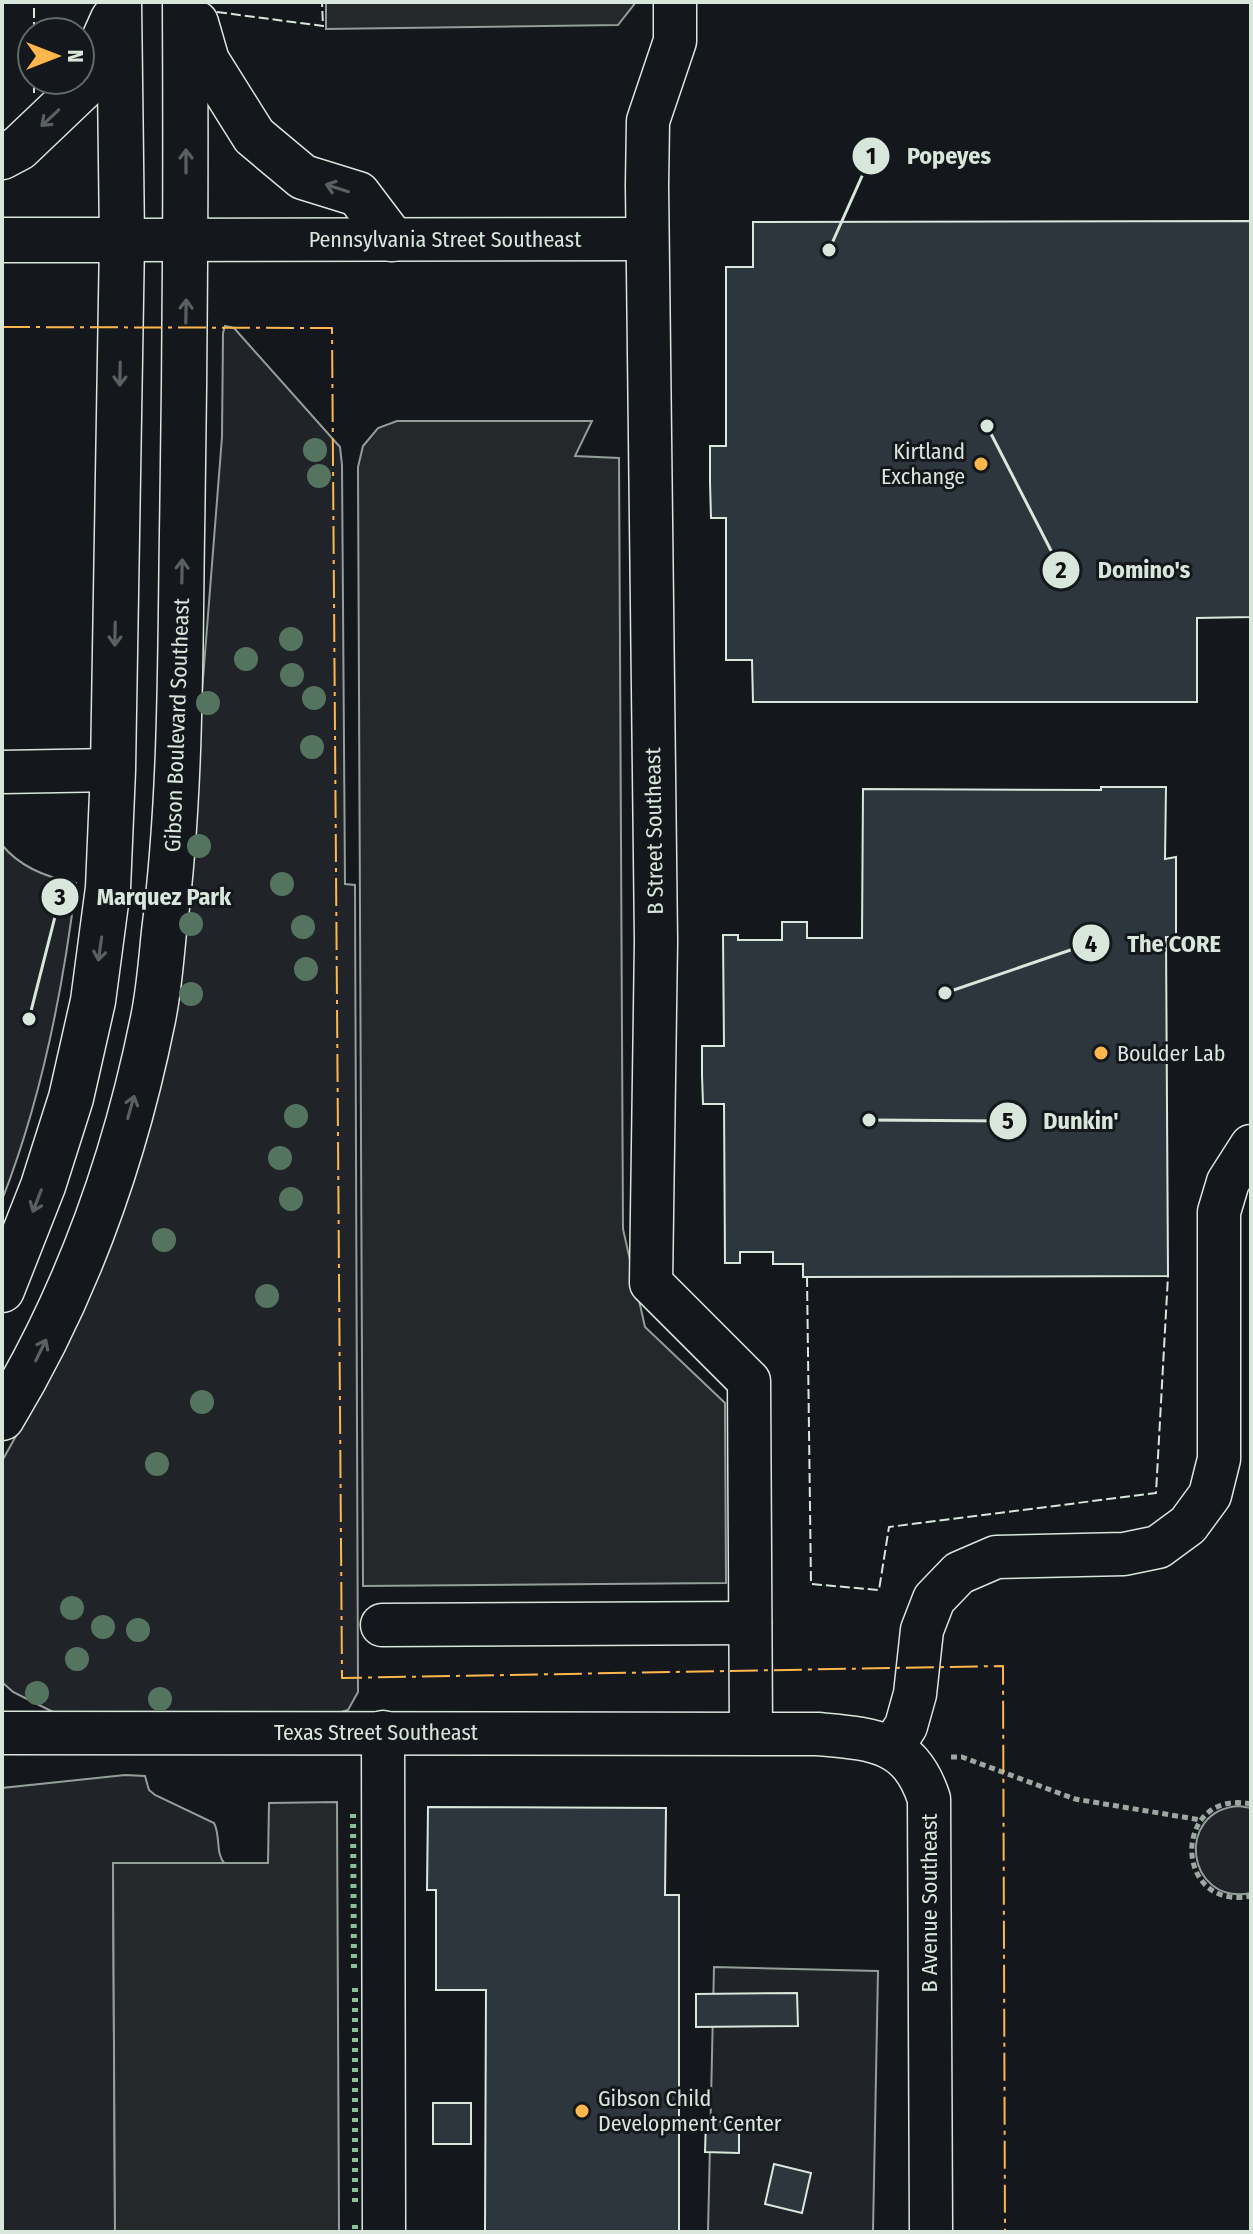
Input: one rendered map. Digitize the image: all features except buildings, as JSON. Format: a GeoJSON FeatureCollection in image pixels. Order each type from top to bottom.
{"type":"FeatureCollection","features":[{"type":"Feature","properties":{"kind":"main road","name":"Gibson Boulevard Southeast"},"geometry":{"type":"LineString","coordinates":[[2,1418],[32,1369],[74,1282],[132,1107],[154,1016],[171,874],[179,767],[188,2]]}},
{"type":"Feature","properties":{"kind":"main road"},"geometry":{"type":"LineString","coordinates":[[188,2],[207,61],[254,136],[303,177],[358,194],[392,239]]}},
{"type":"Feature","properties":{"kind":"main road"},"geometry":{"type":"LineString","coordinates":[[2,157],[19,148],[82,88],[119,4]]}},
{"type":"Feature","properties":{"kind":"main road"},"geometry":{"type":"LineString","coordinates":[[2,1290],[43,1186],[66,1113],[93,1001],[108,888],[113,770],[122,240],[119,4]]}},
{"type":"Feature","properties":{"kind":"main road","name":"Pennsylvania Street Southeast"},"geometry":{"type":"LineString","coordinates":[[2,240],[122,240]]}},
{"type":"Feature","properties":{"kind":"street"},"geometry":{"type":"LineString","coordinates":[[646,239],[648,121],[675,41],[675,2]]}},
{"type":"Feature","properties":{"kind":"street","name":"Pennsylvania Street Southeast"},"geometry":{"type":"LineString","coordinates":[[122,240],[646,239]]}},
{"type":"Feature","properties":{"kind":"street","name":"B Street Southeast"},"geometry":{"type":"LineString","coordinates":[[646,239],[656,941],[651,1283],[749,1381],[750,1623]]}},
{"type":"Feature","properties":{"kind":"street"},"geometry":{"type":"LineString","coordinates":[[2,772],[113,770]]}},
{"type":"Feature","properties":{"kind":"street"},"geometry":{"type":"LineString","coordinates":[[382,1625],[750,1623],[751,1733],[829,1735],[899,1752],[915,1694],[922,1630],[934,1599],[959,1573],[996,1557],[1124,1554],[1158,1547],[1188,1525],[1210,1495],[1219,1459],[1219,1212],[1228,1182],[1251,1146]]}},
{"type":"Feature","properties":{"kind":"street"},"geometry":{"type":"LineString","coordinates":[[2,1705],[49,1733]]}},
{"type":"Feature","properties":{"kind":"street"},"geometry":{"type":"LineString","coordinates":[[383,1732],[384,2232]]}},
{"type":"Feature","properties":{"kind":"street","name":"Texas Street Southeast"},"geometry":{"type":"LineString","coordinates":[[2,1733],[751,1733]]}},
{"type":"Feature","properties":{"kind":"street","name":"B Avenue Southeast"},"geometry":{"type":"LineString","coordinates":[[899,1752],[922,1777],[929,1799],[931,2232]]}},
{"type":"Feature","properties":{"kind":"path"},"geometry":{"type":"LineString","coordinates":[[899,1752],[962,1757],[1075,1799],[1201,1820]]}},
{"type":"Feature","properties":{"kind":"path"},"geometry":{"type":"LineString","coordinates":[[1251,1804],[1235,1802],[1222,1805],[1201,1820],[1194,1831],[1191,1857],[1202,1881],[1211,1890],[1236,1898],[1251,1896]]}},
{"type":"Feature","properties":{"kind":"shaded area"},"geometry":{"type":"Polygon","coordinates":[[[326,2],[636,2],[618,25],[326,29],[326,2]]]}},
{"type":"Feature","properties":{"kind":"shaded area"},"geometry":{"type":"Polygon","coordinates":[[[225,326],[234,328],[340,447],[342,465],[345,884],[355,885],[358,1692],[348,1710],[334,1714],[109,1715],[53,1712],[13,1692],[2,1682],[2,1461],[58,1361],[197,755],[222,437],[225,326]]]}},
{"type":"Feature","properties":{"kind":"shaded area"},"geometry":{"type":"Polygon","coordinates":[[[397,421],[592,421],[575,456],[619,458],[623,1229],[645,1327],[725,1403],[726,1583],[363,1586],[358,467],[363,446],[378,428],[397,421]]]}},
{"type":"Feature","properties":{"kind":"shaded area"},"geometry":{"type":"Polygon","coordinates":[[[2,845],[17,860],[35,870],[76,883],[65,964],[40,1083],[2,1200],[2,845]]]}},
{"type":"Feature","properties":{"kind":"shaded area"},"geometry":{"type":"Polygon","coordinates":[[[125,1775],[145,1776],[149,1790],[155,1795],[214,1823],[220,1855],[225,1864],[113,1864],[115,2232],[2,2232],[2,1788],[125,1775]]]}},
{"type":"Feature","properties":{"kind":"shaded area"},"geometry":{"type":"Polygon","coordinates":[[[337,1802],[339,2232],[115,2232],[113,1863],[268,1863],[269,1803],[337,1802]]]}},
{"type":"Feature","properties":{"kind":"shaded area"},"geometry":{"type":"Polygon","coordinates":[[[1239,1806],[1251,1808],[1251,1893],[1229,1893],[1213,1885],[1202,1872],[1196,1856],[1197,1839],[1204,1823],[1218,1811],[1239,1806]]]}},
{"type":"Feature","properties":{"kind":"shaded area"},"geometry":{"type":"Polygon","coordinates":[[[714,1967],[878,1971],[873,2232],[708,2232],[714,1967]]]}},
{"type":"Feature","properties":{"kind":"hedge"},"geometry":{"type":"LineString","coordinates":[[353,1814],[354,1968]]}},
{"type":"Feature","properties":{"kind":"hedge"},"geometry":{"type":"LineString","coordinates":[[355,1988],[355,2204]]}},
{"type":"Feature","properties":{"kind":"hedge"},"geometry":{"type":"LineString","coordinates":[[355,2225],[355,2232]]}},
{"type":"Feature","properties":{"kind":"fence"},"geometry":{"type":"LineString","coordinates":[[34,2],[34,16]]}},
{"type":"Feature","properties":{"kind":"fence"},"geometry":{"type":"LineString","coordinates":[[217,12],[323,26],[322,2]]}},
{"type":"Feature","properties":{"kind":"fence"},"geometry":{"type":"LineString","coordinates":[[807,1277],[811,1584],[879,1590],[889,1527],[1156,1493],[1168,1276]]}},
{"type":"Feature","properties":{"kind":"power"},"geometry":{"type":"LineString","coordinates":[[2,327],[332,328],[342,1678],[1003,1666],[1005,2232]]}},
{"type":"Feature","properties":{"kind":"place","name":"Popeyes"},"geometry":{"type":"Point","coordinates":[829,250]}},
{"type":"Feature","properties":{"kind":"place","name":"Domino's"},"geometry":{"type":"Point","coordinates":[987,426]}},
{"type":"Feature","properties":{"kind":"place","name":"Kirtland Exchange"},"geometry":{"type":"Point","coordinates":[981,464]}},
{"type":"Feature","properties":{"kind":"place","name":"The CORE"},"geometry":{"type":"Point","coordinates":[945,993]}},
{"type":"Feature","properties":{"kind":"place","name":"Marquez Park"},"geometry":{"type":"Point","coordinates":[29,1019]}},
{"type":"Feature","properties":{"kind":"place","name":"Boulder Lab"},"geometry":{"type":"Point","coordinates":[1101,1053]}},
{"type":"Feature","properties":{"kind":"place","name":"Dunkin'"},"geometry":{"type":"Point","coordinates":[869,1120]}},
{"type":"Feature","properties":{"kind":"place","name":"Gibson Child Development Center"},"geometry":{"type":"Point","coordinates":[582,2111]}}]}
